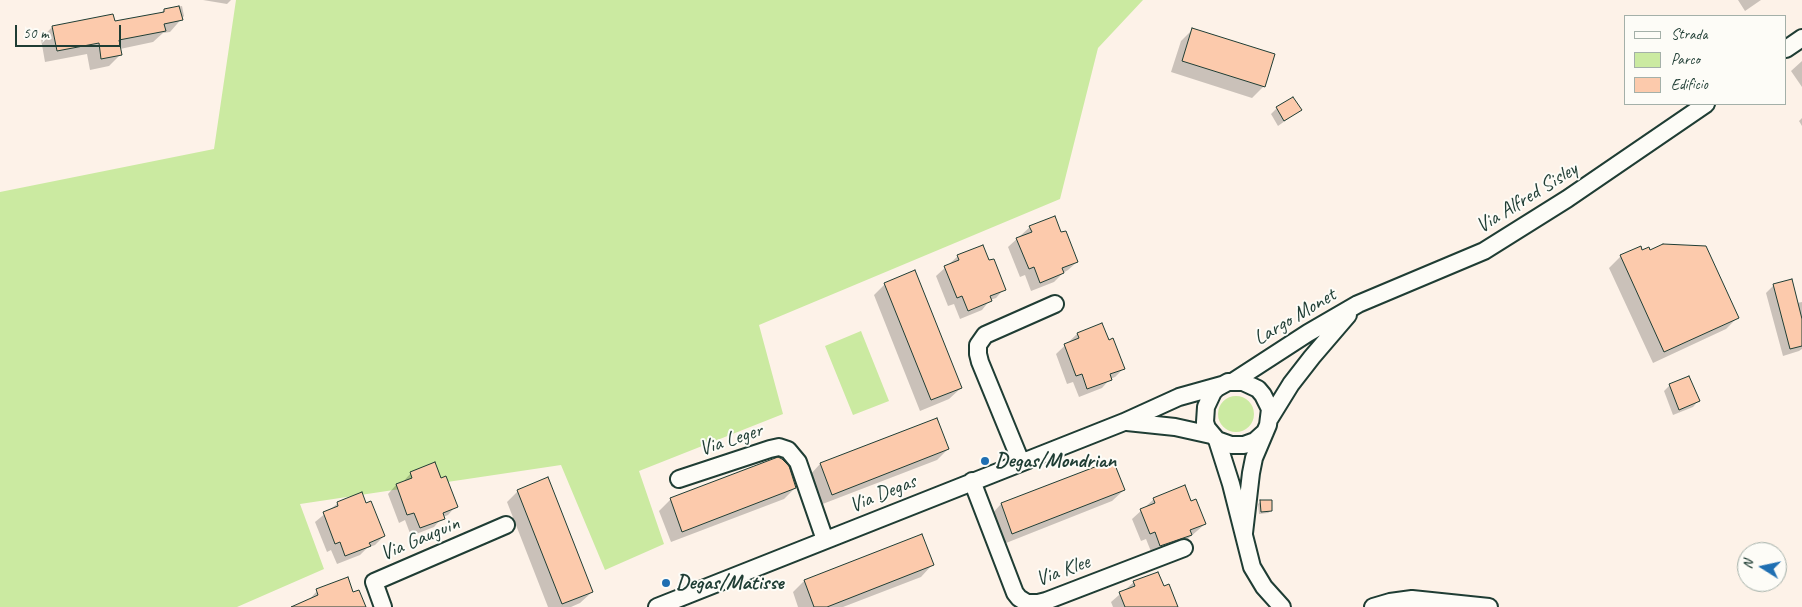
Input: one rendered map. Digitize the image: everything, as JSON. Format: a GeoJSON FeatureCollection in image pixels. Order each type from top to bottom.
{"type":"FeatureCollection","features":[{"type":"Feature","properties":{"kind":"street"},"geometry":{"type":"LineString","coordinates":[[1787,48],[1802,38]]}},
{"type":"Feature","properties":{"kind":"street","name":"Via Alfred Sisley"},"geometry":{"type":"LineString","coordinates":[[1358,304],[1484,251],[1567,199],[1705,105]]}},
{"type":"Feature","properties":{"kind":"street"},"geometry":{"type":"LineString","coordinates":[[1021,462],[980,362],[978,345],[985,335],[1056,304]]}},
{"type":"Feature","properties":{"kind":"street","name":"Largo Monet"},"geometry":{"type":"LineString","coordinates":[[1244,534],[1227,470],[1214,438],[1205,422],[1206,407],[1213,392],[1358,304]]}},
{"type":"Feature","properties":{"kind":"street","name":"Largo Monet"},"geometry":{"type":"LineString","coordinates":[[1244,534],[1251,473],[1268,425],[1291,384],[1358,304]]}},
{"type":"Feature","properties":{"kind":"street"},"geometry":{"type":"LineString","coordinates":[[1228,383],[1250,384],[1258,389],[1267,401],[1270,409],[1268,425]]}},
{"type":"Feature","properties":{"kind":"street","name":"Via Degas"},"geometry":{"type":"LineString","coordinates":[[657,607],[1124,422],[1179,397],[1228,383]]}},
{"type":"Feature","properties":{"kind":"street","name":"Via Degas"},"geometry":{"type":"LineString","coordinates":[[1124,422],[1167,426],[1214,438]]}},
{"type":"Feature","properties":{"kind":"street","name":"Largo Monet"},"geometry":{"type":"LineString","coordinates":[[1214,438],[1231,445],[1244,445],[1255,441],[1268,425]]}},
{"type":"Feature","properties":{"kind":"street","name":"Via Leger"},"geometry":{"type":"LineString","coordinates":[[679,479],[770,449],[788,450],[798,462],[825,540]]}},
{"type":"Feature","properties":{"kind":"street","name":"Via Klee"},"geometry":{"type":"LineString","coordinates":[[972,481],[1015,593],[1027,603],[1046,601],[1184,548]]}},
{"type":"Feature","properties":{"kind":"street","name":"Via Gauguin"},"geometry":{"type":"LineString","coordinates":[[383,607],[374,582],[506,525]]}},
{"type":"Feature","properties":{"kind":"street"},"geometry":{"type":"LineString","coordinates":[[1244,534],[1254,572],[1264,587],[1282,607]]}},
{"type":"Feature","properties":{"kind":"street"},"geometry":{"type":"LineString","coordinates":[[1373,607],[1412,599],[1489,607]]}},
{"type":"Feature","properties":{"kind":"green space"},"geometry":{"type":"Polygon","coordinates":[[[236,0],[1143,0],[1098,48],[1060,199],[759,325],[783,414],[639,471],[664,544],[605,570],[561,465],[300,504],[324,569],[237,607],[0,607],[0,192],[214,149],[236,0]]]}},
{"type":"Feature","properties":{"kind":"green space"},"geometry":{"type":"Polygon","coordinates":[[[861,331],[889,401],[853,415],[825,346],[861,331]]]}},
{"type":"Feature","properties":{"kind":"green space"},"geometry":{"type":"Polygon","coordinates":[[[1236,396],[1243,397],[1249,401],[1253,407],[1253,421],[1249,427],[1243,431],[1236,432],[1229,431],[1223,427],[1219,421],[1218,414],[1219,407],[1223,401],[1229,397],[1236,396]]]}},
{"type":"Feature","properties":{"kind":"building"},"geometry":{"type":"Polygon","coordinates":[[[179,6],[183,20],[164,24],[166,31],[119,40],[122,55],[101,59],[99,43],[57,51],[52,26],[113,14],[115,21],[164,12],[164,9],[179,6]]]}},
{"type":"Feature","properties":{"kind":"building"},"geometry":{"type":"Polygon","coordinates":[[[1192,28],[1275,54],[1265,87],[1182,61],[1192,28]]]}},
{"type":"Feature","properties":{"kind":"building"},"geometry":{"type":"Polygon","coordinates":[[[1293,97],[1302,110],[1284,121],[1276,107],[1293,97]]]}},
{"type":"Feature","properties":{"kind":"building"},"geometry":{"type":"Polygon","coordinates":[[[1055,216],[1061,232],[1066,231],[1078,262],[1062,268],[1064,273],[1040,283],[1034,267],[1029,269],[1016,238],[1032,232],[1029,226],[1055,216]]]}},
{"type":"Feature","properties":{"kind":"building"},"geometry":{"type":"Polygon","coordinates":[[[1663,244],[1706,246],[1739,318],[1664,352],[1620,255],[1641,246],[1642,250],[1649,247],[1650,250],[1663,244]]]}},
{"type":"Feature","properties":{"kind":"building"},"geometry":{"type":"Polygon","coordinates":[[[983,245],[989,260],[994,259],[1006,290],[990,296],[992,301],[968,311],[962,296],[957,298],[944,266],[959,260],[957,255],[983,245]]]}},
{"type":"Feature","properties":{"kind":"building"},"geometry":{"type":"Polygon","coordinates":[[[915,270],[962,388],[931,400],[884,283],[915,270]]]}},
{"type":"Feature","properties":{"kind":"building"},"geometry":{"type":"Polygon","coordinates":[[[1792,279],[1802,319],[1802,346],[1790,349],[1773,284],[1792,279]]]}},
{"type":"Feature","properties":{"kind":"building"},"geometry":{"type":"Polygon","coordinates":[[[1102,323],[1109,340],[1113,338],[1125,369],[1110,374],[1112,380],[1087,389],[1082,374],[1076,376],[1064,344],[1079,338],[1077,333],[1102,323]]]}},
{"type":"Feature","properties":{"kind":"building"},"geometry":{"type":"Polygon","coordinates":[[[1689,376],[1700,401],[1679,410],[1669,384],[1689,376]]]}},
{"type":"Feature","properties":{"kind":"building"},"geometry":{"type":"Polygon","coordinates":[[[937,418],[949,449],[832,495],[820,463],[937,418]]]}},
{"type":"Feature","properties":{"kind":"building"},"geometry":{"type":"Polygon","coordinates":[[[778,457],[789,466],[796,488],[682,532],[670,498],[778,457]]]}},
{"type":"Feature","properties":{"kind":"building"},"geometry":{"type":"Polygon","coordinates":[[[1113,460],[1125,490],[1012,534],[1001,503],[1113,460]]]}},
{"type":"Feature","properties":{"kind":"building"},"geometry":{"type":"Polygon","coordinates":[[[435,462],[441,478],[446,476],[458,507],[443,513],[445,519],[420,528],[414,513],[407,515],[396,484],[412,478],[410,472],[435,462]]]}},
{"type":"Feature","properties":{"kind":"building"},"geometry":{"type":"Polygon","coordinates":[[[548,477],[593,592],[562,604],[517,490],[548,477]]]}},
{"type":"Feature","properties":{"kind":"building"},"geometry":{"type":"Polygon","coordinates":[[[1185,485],[1191,501],[1196,499],[1206,524],[1190,530],[1192,535],[1160,546],[1155,532],[1150,534],[1140,509],[1155,503],[1153,498],[1185,485]]]}},
{"type":"Feature","properties":{"kind":"building"},"geometry":{"type":"Polygon","coordinates":[[[362,492],[366,503],[371,501],[385,536],[369,543],[371,546],[345,556],[340,542],[335,544],[323,512],[338,506],[337,502],[362,492]]]}},
{"type":"Feature","properties":{"kind":"building"},"geometry":{"type":"Polygon","coordinates":[[[1260,500],[1272,500],[1272,511],[1261,512],[1260,500]]]}},
{"type":"Feature","properties":{"kind":"building"},"geometry":{"type":"Polygon","coordinates":[[[922,534],[934,565],[827,607],[814,607],[804,580],[922,534]]]}},
{"type":"Feature","properties":{"kind":"building"},"geometry":{"type":"Polygon","coordinates":[[[1158,572],[1164,586],[1169,584],[1178,607],[1125,607],[1119,592],[1135,586],[1133,581],[1158,572]]]}},
{"type":"Feature","properties":{"kind":"building"},"geometry":{"type":"Polygon","coordinates":[[[348,577],[353,592],[359,590],[366,607],[291,607],[318,595],[316,589],[348,577]]]}},
{"type":"Feature","properties":{"kind":"place","name":"Degas/Mondrian"},"geometry":{"type":"Point","coordinates":[985,461]}},
{"type":"Feature","properties":{"kind":"place","name":"Degas/Matisse"},"geometry":{"type":"Point","coordinates":[666,583]}}]}
